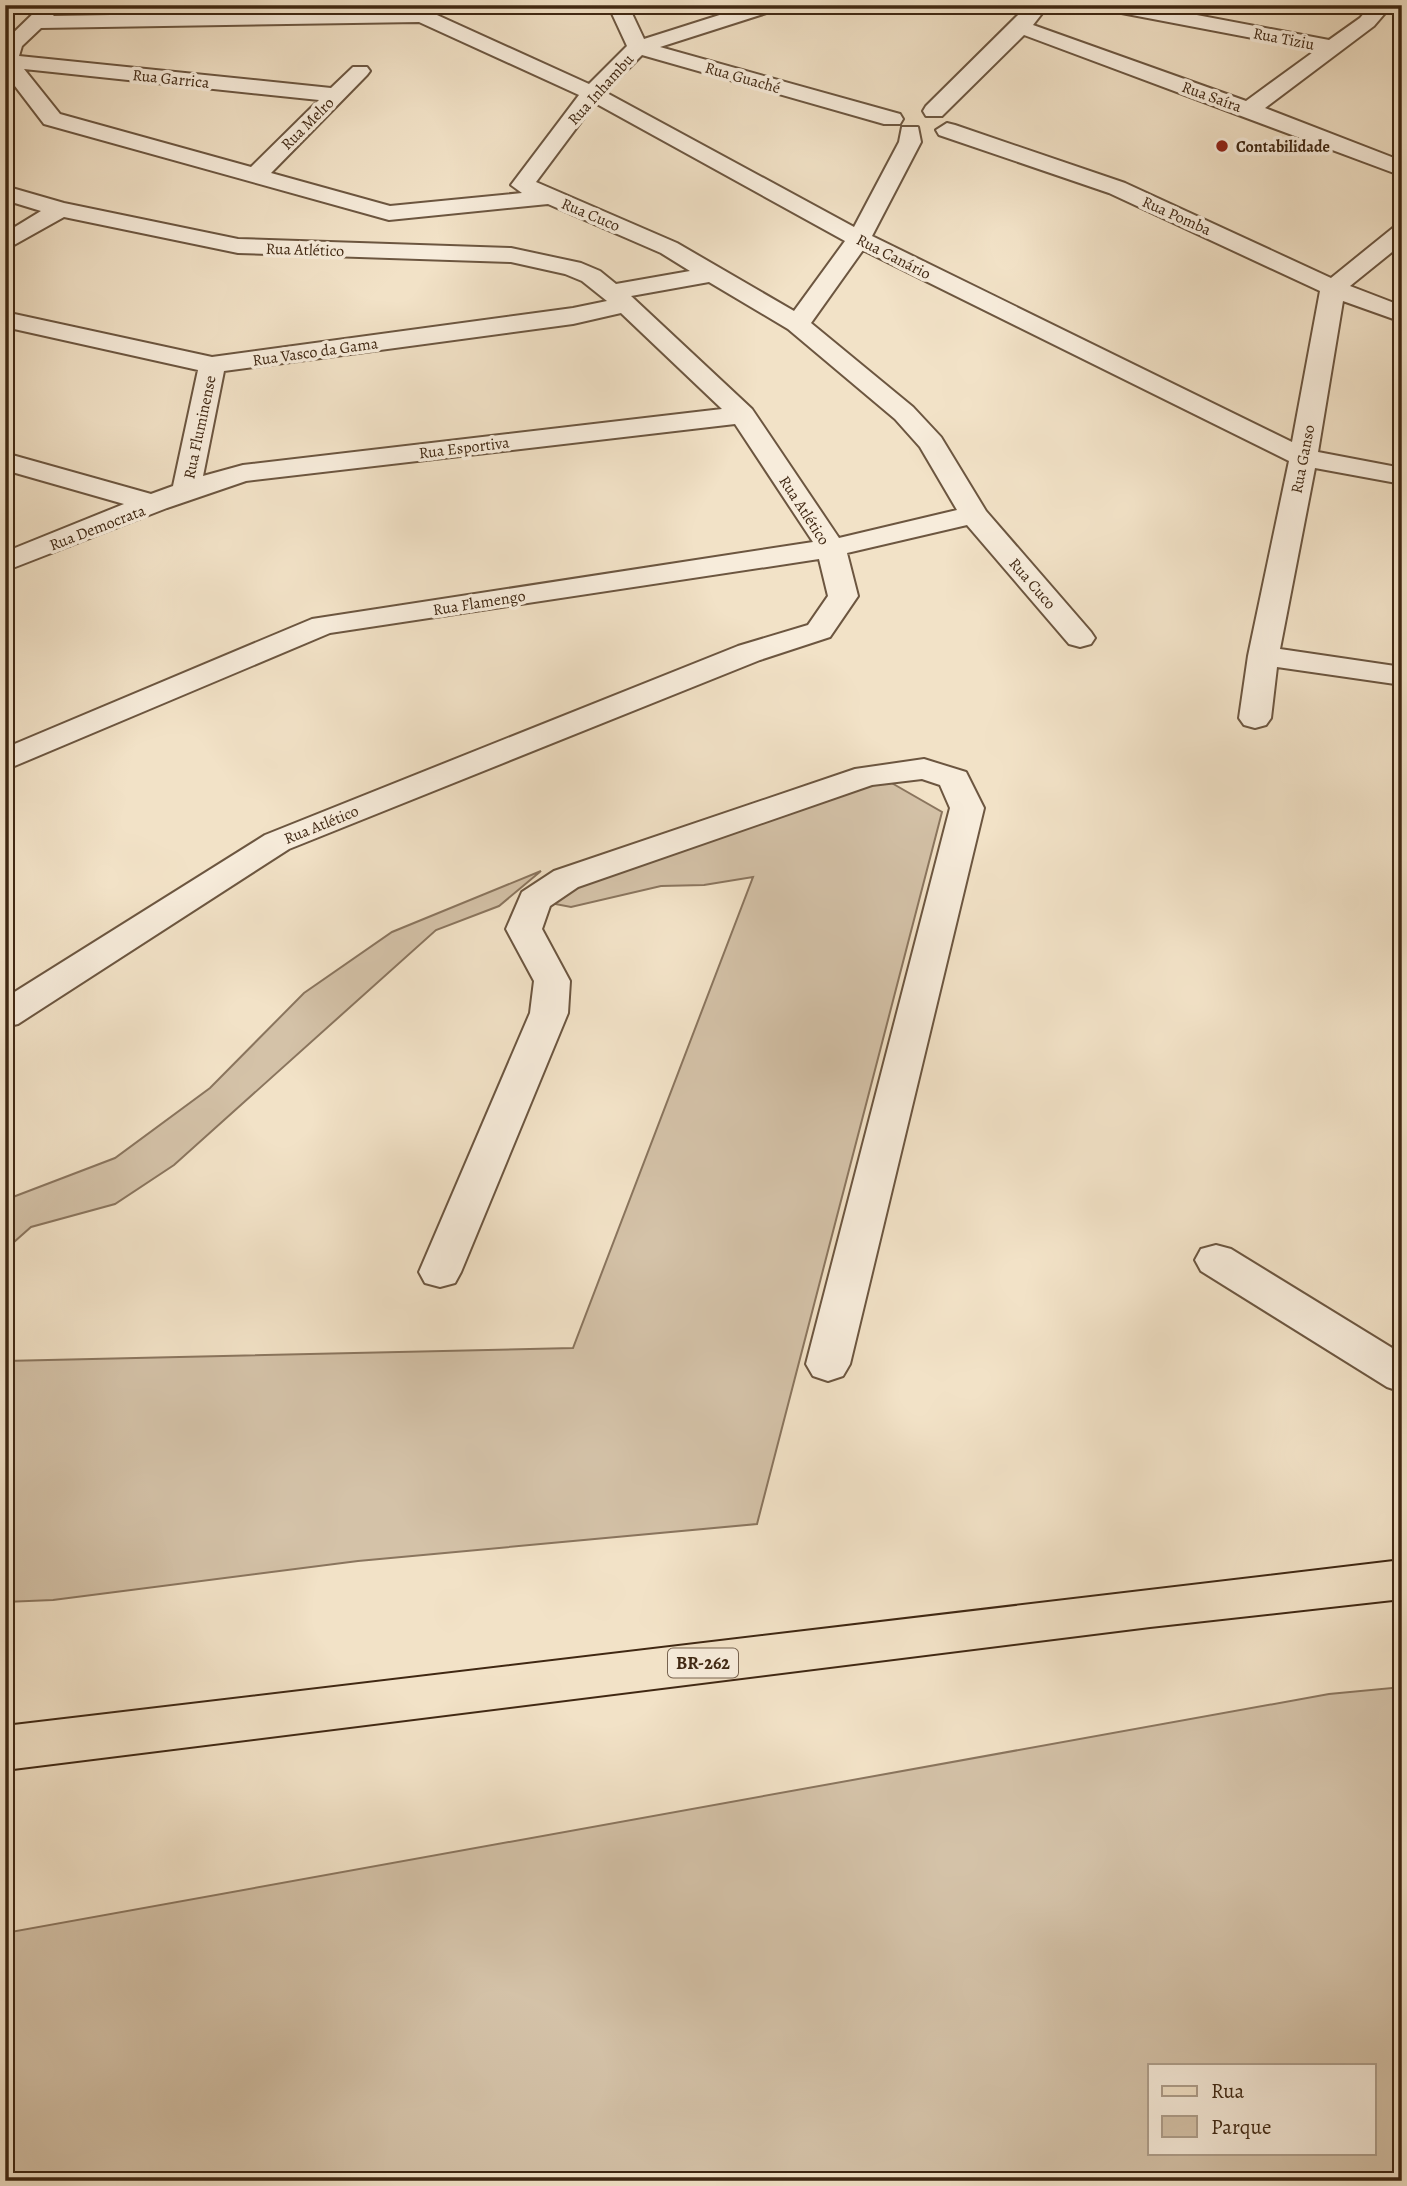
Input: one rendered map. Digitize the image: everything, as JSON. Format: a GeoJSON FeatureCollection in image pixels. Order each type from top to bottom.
{"type":"FeatureCollection","features":[{"type":"Feature","properties":{"kind":"main road","name":"BR-262"},"geometry":{"type":"LineString","coordinates":[[5,1748],[1122,1610],[1402,1579]]}},
{"type":"Feature","properties":{"kind":"street"},"geometry":{"type":"LineString","coordinates":[[8,61],[13,44],[52,5]]}},
{"type":"Feature","properties":{"kind":"street","name":"Rua Canário"},"geometry":{"type":"LineString","coordinates":[[398,5],[423,10],[592,93],[859,239],[1303,458],[1402,476]]}},
{"type":"Feature","properties":{"kind":"street"},"geometry":{"type":"LineString","coordinates":[[618,5],[638,47]]}},
{"type":"Feature","properties":{"kind":"street","name":"Rua Inhambu"},"geometry":{"type":"LineString","coordinates":[[551,197],[522,185],[592,93],[638,47],[772,5]]}},
{"type":"Feature","properties":{"kind":"street"},"geometry":{"type":"LineString","coordinates":[[797,324],[859,239],[910,142],[901,125],[907,111],[940,120],[1038,5]]}},
{"type":"Feature","properties":{"kind":"street","name":"Rua Tiziu"},"geometry":{"type":"LineString","coordinates":[[1111,5],[1333,47]]}},
{"type":"Feature","properties":{"kind":"street"},"geometry":{"type":"LineString","coordinates":[[1249,109],[1367,22],[1382,5]]}},
{"type":"Feature","properties":{"kind":"street"},"geometry":{"type":"LineString","coordinates":[[34,22],[423,10]]}},
{"type":"Feature","properties":{"kind":"street"},"geometry":{"type":"LineString","coordinates":[[399,34],[423,10]]}},
{"type":"Feature","properties":{"kind":"street","name":"Rua Saíra"},"geometry":{"type":"LineString","coordinates":[[1021,27],[1249,109],[1402,169]]}},
{"type":"Feature","properties":{"kind":"street","name":"Rua Guaché"},"geometry":{"type":"LineString","coordinates":[[638,47],[901,125]]}},
{"type":"Feature","properties":{"kind":"street","name":"Rua Garrica"},"geometry":{"type":"LineString","coordinates":[[8,61],[335,95]]}},
{"type":"Feature","properties":{"kind":"street","name":"Rua Cuco"},"geometry":{"type":"LineString","coordinates":[[8,61],[52,119],[389,213],[551,197],[668,248],[797,324],[904,413],[931,443],[974,515],[1080,638]]}},
{"type":"Feature","properties":{"kind":"street","name":"Rua Melro"},"geometry":{"type":"LineString","coordinates":[[255,176],[360,71]]}},
{"type":"Feature","properties":{"kind":"street","name":"Rua Pomba"},"geometry":{"type":"LineString","coordinates":[[940,120],[1117,188],[1333,288],[1402,314]]}},
{"type":"Feature","properties":{"kind":"street","name":"Rua Atlético"},"geometry":{"type":"LineString","coordinates":[[5,193],[60,209],[238,246],[511,255],[572,268],[591,276],[619,298],[743,415],[831,548],[844,596],[819,631],[749,653],[277,842],[5,1014]]}},
{"type":"Feature","properties":{"kind":"street"},"geometry":{"type":"LineString","coordinates":[[5,243],[60,209]]}},
{"type":"Feature","properties":{"kind":"street"},"geometry":{"type":"LineString","coordinates":[[1333,288],[1402,232]]}},
{"type":"Feature","properties":{"kind":"street","name":"Rua Vasco da Gama"},"geometry":{"type":"LineString","coordinates":[[5,319],[212,365],[573,316],[619,298],[712,274]]}},
{"type":"Feature","properties":{"kind":"street","name":"Rua Ganso"},"geometry":{"type":"LineString","coordinates":[[1255,718],[1263,656],[1303,458],[1333,288]]}},
{"type":"Feature","properties":{"kind":"street","name":"Rua Fluminense"},"geometry":{"type":"LineString","coordinates":[[187,488],[212,365]]}},
{"type":"Feature","properties":{"kind":"street","name":"Rua Esportiva"},"geometry":{"type":"LineString","coordinates":[[187,488],[243,473],[743,415]]}},
{"type":"Feature","properties":{"kind":"street"},"geometry":{"type":"LineString","coordinates":[[5,461],[155,504]]}},
{"type":"Feature","properties":{"kind":"street","name":"Rua Democrata"},"geometry":{"type":"LineString","coordinates":[[5,562],[155,504],[187,488]]}},
{"type":"Feature","properties":{"kind":"street","name":"Rua Flamengo"},"geometry":{"type":"LineString","coordinates":[[5,760],[323,625],[831,548],[974,515]]}},
{"type":"Feature","properties":{"kind":"street"},"geometry":{"type":"LineString","coordinates":[[1263,656],[1402,676]]}},
{"type":"Feature","properties":{"kind":"street"},"geometry":{"type":"LineString","coordinates":[[440,1272],[549,1013],[552,981],[524,929],[534,900],[566,878],[703,831],[867,776],[924,769],[954,779],[967,808],[828,1364]]}},
{"type":"Feature","properties":{"kind":"street"},"geometry":{"type":"LineString","coordinates":[[1216,1260],[1402,1375]]}},
{"type":"Feature","properties":{"kind":"green space"},"geometry":{"type":"Polygon","coordinates":[[[876,774],[942,812],[757,1524],[358,1561],[53,1600],[5,1602],[5,1361],[573,1348],[753,877],[704,885],[661,886],[571,907],[534,900],[876,774]]]}},
{"type":"Feature","properties":{"kind":"green space"},"geometry":{"type":"Polygon","coordinates":[[[541,871],[499,906],[436,930],[174,1165],[115,1204],[31,1227],[5,1250],[5,1200],[115,1158],[210,1088],[304,993],[392,932],[541,871]]]}},
{"type":"Feature","properties":{"kind":"green space"},"geometry":{"type":"Polygon","coordinates":[[[1402,1687],[1402,2181],[5,2181],[5,1933],[1329,1694],[1402,1687]]]}},
{"type":"Feature","properties":{"kind":"place","name":"Contabilidade"},"geometry":{"type":"Point","coordinates":[1222,146]}}]}
